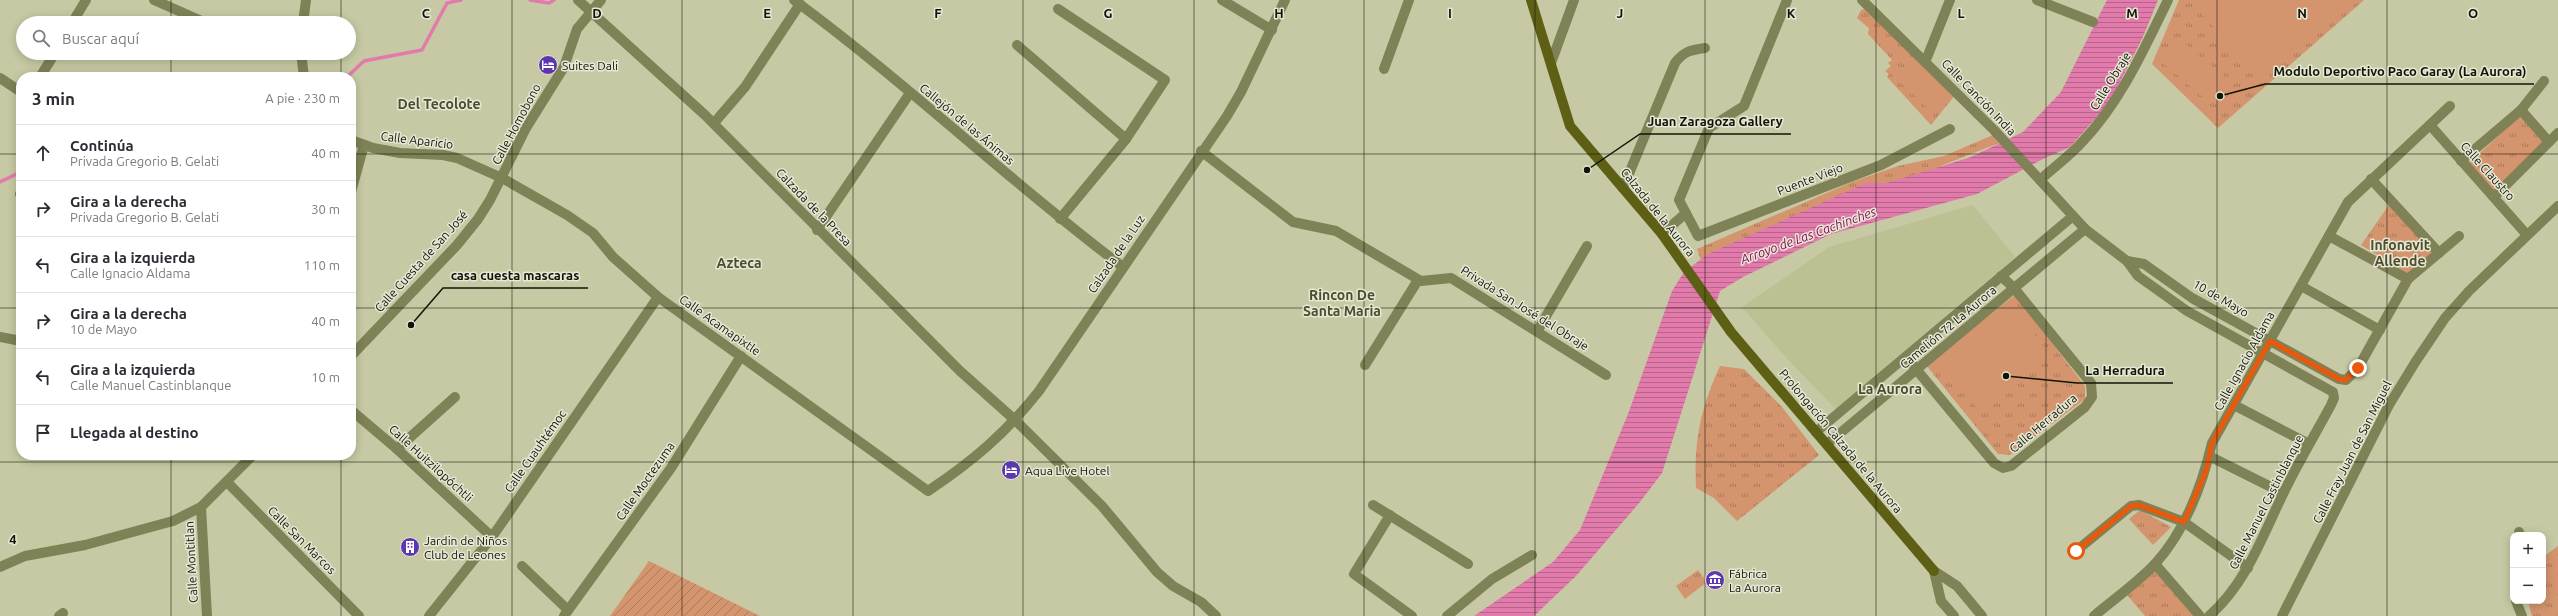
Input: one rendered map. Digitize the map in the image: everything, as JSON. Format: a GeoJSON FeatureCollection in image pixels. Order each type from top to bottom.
{"type":"FeatureCollection","features":[{"type":"Feature","properties":{"kind":"main road","name":"Calzada de la Aurora"},"geometry":{"type":"LineString","coordinates":[[1531,0],[1570,126],[1662,234],[1727,328]]}},
{"type":"Feature","properties":{"kind":"main road","name":"Prolongación Calzada de la Aurora"},"geometry":{"type":"LineString","coordinates":[[1727,328],[1934,571]]}},
{"type":"Feature","properties":{"kind":"street"},"geometry":{"type":"LineString","coordinates":[[76,16],[86,0]]}},
{"type":"Feature","properties":{"kind":"street"},"geometry":{"type":"LineString","coordinates":[[154,0],[190,16]]}},
{"type":"Feature","properties":{"kind":"street"},"geometry":{"type":"LineString","coordinates":[[304,16],[306,0]]}},
{"type":"Feature","properties":{"kind":"street","name":"Calzada de la Presa"},"geometry":{"type":"LineString","coordinates":[[578,0],[714,123],[818,230],[960,371],[1016,421],[1102,506],[1157,572],[1173,586],[1201,602],[1216,616]]}},
{"type":"Feature","properties":{"kind":"street","name":"Calle Homobono"},"geometry":{"type":"LineString","coordinates":[[504,179],[526,128],[564,67],[577,29],[592,13],[601,0]]}},
{"type":"Feature","properties":{"kind":"street"},"geometry":{"type":"LineString","coordinates":[[1222,0],[1272,30]]}},
{"type":"Feature","properties":{"kind":"street","name":"Calzada de la Luz"},"geometry":{"type":"LineString","coordinates":[[928,491],[964,468],[1016,421],[1123,267],[1241,92],[1272,30],[1285,0]]}},
{"type":"Feature","properties":{"kind":"street"},"geometry":{"type":"LineString","coordinates":[[1384,69],[1409,0]]}},
{"type":"Feature","properties":{"kind":"street"},"geometry":{"type":"LineString","coordinates":[[1551,63],[1574,0]]}},
{"type":"Feature","properties":{"kind":"street","name":"Puente Viejo"},"geometry":{"type":"LineString","coordinates":[[1787,0],[1744,106],[1709,128],[1679,200],[1698,236],[1881,165],[1950,129]]}},
{"type":"Feature","properties":{"kind":"street","name":"Calle Canción India"},"geometry":{"type":"LineString","coordinates":[[1862,0],[1926,60],[1994,130],[2073,216]]}},
{"type":"Feature","properties":{"kind":"street"},"geometry":{"type":"LineString","coordinates":[[1926,60],[1950,0]]}},
{"type":"Feature","properties":{"kind":"street"},"geometry":{"type":"LineString","coordinates":[[2037,0],[2093,22]]}},
{"type":"Feature","properties":{"kind":"street","name":"Calle Obraje"},"geometry":{"type":"LineString","coordinates":[[2040,180],[2083,142],[2110,109],[2144,51],[2168,0]]}},
{"type":"Feature","properties":{"kind":"street"},"geometry":{"type":"LineString","coordinates":[[714,123],[745,87],[797,2]]}},
{"type":"Feature","properties":{"kind":"street","name":"Callejón de las Ánimas"},"geometry":{"type":"LineString","coordinates":[[797,2],[910,93],[1060,219],[1123,267]]}},
{"type":"Feature","properties":{"kind":"street"},"geometry":{"type":"LineString","coordinates":[[1058,9],[1165,80],[1126,139],[1060,219]]}},
{"type":"Feature","properties":{"kind":"street"},"geometry":{"type":"LineString","coordinates":[[1017,45],[1126,139]]}},
{"type":"Feature","properties":{"kind":"street"},"geometry":{"type":"LineString","coordinates":[[1623,188],[1675,63],[1681,55],[1690,50],[1705,48]]}},
{"type":"Feature","properties":{"kind":"street"},"geometry":{"type":"LineString","coordinates":[[43,72],[51,60]]}},
{"type":"Feature","properties":{"kind":"street"},"geometry":{"type":"LineString","coordinates":[[300,60],[303,72]]}},
{"type":"Feature","properties":{"kind":"street"},"geometry":{"type":"LineString","coordinates":[[0,78],[16,89]]}},
{"type":"Feature","properties":{"kind":"street"},"geometry":{"type":"LineString","coordinates":[[2461,161],[2521,110],[2544,82]]}},
{"type":"Feature","properties":{"kind":"street"},"geometry":{"type":"LineString","coordinates":[[818,230],[910,93]]}},
{"type":"Feature","properties":{"kind":"street","name":"Calle Ignacio Aldama"},"geometry":{"type":"LineString","coordinates":[[2094,616],[2155,564],[2184,522],[2206,471],[2212,443],[2348,202],[2370,179],[2450,106]]}},
{"type":"Feature","properties":{"kind":"street"},"geometry":{"type":"LineString","coordinates":[[2521,110],[2549,142]]}},
{"type":"Feature","properties":{"kind":"street","name":"Calle Claustro"},"geometry":{"type":"LineString","coordinates":[[2430,125],[2528,235]]}},
{"type":"Feature","properties":{"kind":"street"},"geometry":{"type":"LineString","coordinates":[[2494,197],[2558,134]]}},
{"type":"Feature","properties":{"kind":"street","name":"Calle Aparicio"},"geometry":{"type":"LineString","coordinates":[[356,142],[400,153],[443,155],[457,158],[504,179]]}},
{"type":"Feature","properties":{"kind":"street"},"geometry":{"type":"LineString","coordinates":[[356,174],[364,145]]}},
{"type":"Feature","properties":{"kind":"street"},"geometry":{"type":"LineString","coordinates":[[1201,151],[1284,217],[1293,222],[1336,231],[1418,280],[1365,364]]}},
{"type":"Feature","properties":{"kind":"street","name":"Calle Acamapixtle"},"geometry":{"type":"LineString","coordinates":[[504,179],[567,215],[593,233],[613,257],[658,297],[928,491]]}},
{"type":"Feature","properties":{"kind":"street","name":"Calle Cuesta de San José"},"geometry":{"type":"LineString","coordinates":[[356,351],[457,245],[478,219],[504,179]]}},
{"type":"Feature","properties":{"kind":"street"},"geometry":{"type":"LineString","coordinates":[[2370,179],[2439,253]]}},
{"type":"Feature","properties":{"kind":"street","name":"Calle Fray Juan de San Miguel"},"geometry":{"type":"LineString","coordinates":[[2282,616],[2388,405],[2416,361],[2445,318],[2468,290],[2558,206]]}},
{"type":"Feature","properties":{"kind":"street"},"geometry":{"type":"LineString","coordinates":[[1662,234],[1686,213]]}},
{"type":"Feature","properties":{"kind":"street","name":"10 de Mayo"},"geometry":{"type":"LineString","coordinates":[[2073,216],[2085,229],[2127,260],[2138,276],[2175,303],[2333,392]]}},
{"type":"Feature","properties":{"kind":"street","name":"Camelión 72 La Aurora"},"geometry":{"type":"LineString","coordinates":[[1816,432],[2073,216]]}},
{"type":"Feature","properties":{"kind":"street","name":"Camelión 72 La Aurora"},"geometry":{"type":"LineString","coordinates":[[1827,444],[2085,229]]}},
{"type":"Feature","properties":{"kind":"street"},"geometry":{"type":"LineString","coordinates":[[2329,236],[2408,279]]}},
{"type":"Feature","properties":{"kind":"street"},"geometry":{"type":"LineString","coordinates":[[2301,286],[2380,330],[2408,279],[2459,236]]}},
{"type":"Feature","properties":{"kind":"street"},"geometry":{"type":"LineString","coordinates":[[1538,330],[1587,246]]}},
{"type":"Feature","properties":{"kind":"street","name":"10 de Mayo"},"geometry":{"type":"LineString","coordinates":[[2127,260],[2144,264],[2183,291],[2339,379],[2346,380],[2358,368],[2380,330]]}},
{"type":"Feature","properties":{"kind":"street","name":"Calle Herradura"},"geometry":{"type":"LineString","coordinates":[[1906,357],[1994,463],[2003,468],[2010,466],[2085,407],[2092,397],[2091,383],[2014,288],[2001,276]]}},
{"type":"Feature","properties":{"kind":"street","name":"Privada San José del Obraje"},"geometry":{"type":"LineString","coordinates":[[1418,280],[1427,281],[1451,278],[1538,330],[1606,375]]}},
{"type":"Feature","properties":{"kind":"street"},"geometry":{"type":"LineString","coordinates":[[2175,303],[2183,291]]}},
{"type":"Feature","properties":{"kind":"street","name":"Calle Cuauhtémoc"},"geometry":{"type":"LineString","coordinates":[[429,616],[492,537],[658,297]]}},
{"type":"Feature","properties":{"kind":"street"},"geometry":{"type":"LineString","coordinates":[[0,337],[16,340]]}},
{"type":"Feature","properties":{"kind":"street","name":"Calle Moctezuma"},"geometry":{"type":"LineString","coordinates":[[566,613],[671,468],[741,356]]}},
{"type":"Feature","properties":{"kind":"street","name":"Calle Manuel Castinblanque"},"geometry":{"type":"LineString","coordinates":[[2209,616],[2235,589],[2248,568],[2283,494],[2334,398],[2333,392]]}},
{"type":"Feature","properties":{"kind":"street"},"geometry":{"type":"LineString","coordinates":[[397,449],[455,397]]}},
{"type":"Feature","properties":{"kind":"street"},"geometry":{"type":"LineString","coordinates":[[2234,405],[2309,444]]}},
{"type":"Feature","properties":{"kind":"street","name":"Calle Huitzilopóchtli"},"geometry":{"type":"LineString","coordinates":[[356,414],[397,449],[492,537]]}},
{"type":"Feature","properties":{"kind":"street"},"geometry":{"type":"LineString","coordinates":[[2209,456],[2283,494]]}},
{"type":"Feature","properties":{"kind":"street"},"geometry":{"type":"LineString","coordinates":[[0,566],[25,556],[85,545],[173,521],[201,507],[248,460]]}},
{"type":"Feature","properties":{"kind":"street","name":"Calle San Marcos"},"geometry":{"type":"LineString","coordinates":[[227,482],[359,616]]}},
{"type":"Feature","properties":{"kind":"street"},"geometry":{"type":"LineString","coordinates":[[1373,505],[1468,564]]}},
{"type":"Feature","properties":{"kind":"street"},"geometry":{"type":"LineString","coordinates":[[2076,551],[2131,506],[2139,505],[2184,522],[2248,568]]}},
{"type":"Feature","properties":{"kind":"street","name":"Calle Montitlan"},"geometry":{"type":"LineString","coordinates":[[201,507],[207,616]]}},
{"type":"Feature","properties":{"kind":"street"},"geometry":{"type":"LineString","coordinates":[[1390,515],[1354,574],[1412,616]]}},
{"type":"Feature","properties":{"kind":"street"},"geometry":{"type":"LineString","coordinates":[[1446,616],[1492,579],[1532,555]]}},
{"type":"Feature","properties":{"kind":"street"},"geometry":{"type":"LineString","coordinates":[[2155,564],[2200,616]]}},
{"type":"Feature","properties":{"kind":"street"},"geometry":{"type":"LineString","coordinates":[[522,566],[566,613]]}},
{"type":"Feature","properties":{"kind":"street","name":"Prolongación Calzada de la Aurora"},"geometry":{"type":"LineString","coordinates":[[1934,571],[1941,601],[1954,616]]}},
{"type":"Feature","properties":{"kind":"street","name":"Prolongación Calzada de la Aurora"},"geometry":{"type":"LineString","coordinates":[[1934,571],[1957,586],[1982,616]]}},
{"type":"Feature","properties":{"kind":"street"},"geometry":{"type":"LineString","coordinates":[[2517,604],[2522,616]]}},
{"type":"Feature","properties":{"kind":"shaded area"},"geometry":{"type":"Polygon","coordinates":[[[1973,205],[2015,257],[1836,409],[1789,361],[1742,307],[1829,247],[1973,205]]]}},
{"type":"Feature","properties":{"kind":"green space"},"geometry":{"type":"Polygon","coordinates":[[[2179,0],[2364,0],[2218,128],[2152,64],[2179,0]]]}},
{"type":"Feature","properties":{"kind":"green space"},"geometry":{"type":"Polygon","coordinates":[[[2188,0],[2344,0],[2262,78],[2188,0]]]}},
{"type":"Feature","properties":{"kind":"green space"},"geometry":{"type":"Polygon","coordinates":[[[1868,8],[1956,94],[1931,125],[1887,77],[1889,74],[1885,71],[1891,66],[1888,63],[1892,60],[1868,34],[1869,28],[1857,18],[1861,10],[1868,8]]]}},
{"type":"Feature","properties":{"kind":"green space"},"geometry":{"type":"Polygon","coordinates":[[[2183,42],[2225,77],[2205,99],[2164,64],[2183,42]]]}},
{"type":"Feature","properties":{"kind":"green space"},"geometry":{"type":"Polygon","coordinates":[[[1913,58],[1949,92],[1931,111],[1895,78],[1913,58]]]}},
{"type":"Feature","properties":{"kind":"green space"},"geometry":{"type":"Polygon","coordinates":[[[2523,113],[2547,144],[2494,192],[2469,163],[2523,113]]]}},
{"type":"Feature","properties":{"kind":"green space"},"geometry":{"type":"Polygon","coordinates":[[[1993,135],[1999,143],[1701,260],[1697,249],[1852,182],[1898,166],[1944,156],[1993,135]]]}},
{"type":"Feature","properties":{"kind":"green space"},"geometry":{"type":"Polygon","coordinates":[[[2389,205],[2437,255],[2409,274],[2361,245],[2389,205]]]}},
{"type":"Feature","properties":{"kind":"green space"},"geometry":{"type":"Polygon","coordinates":[[[2015,295],[2085,386],[2085,399],[2010,455],[1998,454],[1926,365],[2015,295]]]}},
{"type":"Feature","properties":{"kind":"green space"},"geometry":{"type":"Polygon","coordinates":[[[2014,308],[2047,351],[1977,408],[1943,365],[2014,308]]]}},
{"type":"Feature","properties":{"kind":"green space"},"geometry":{"type":"Polygon","coordinates":[[[1720,366],[1744,369],[1782,407],[1819,455],[1737,521],[1714,498],[1696,488],[1697,440],[1703,411],[1720,366]]]}},
{"type":"Feature","properties":{"kind":"green space"},"geometry":{"type":"Polygon","coordinates":[[[2140,510],[2171,527],[2153,545],[2129,519],[2140,510]]]}},
{"type":"Feature","properties":{"kind":"green space"},"geometry":{"type":"Polygon","coordinates":[[[2558,546],[2558,616],[2532,616],[2529,604],[2546,604],[2546,555],[2558,546]]]}},
{"type":"Feature","properties":{"kind":"green space"},"geometry":{"type":"Polygon","coordinates":[[[649,561],[760,616],[610,616],[649,561]]]}},
{"type":"Feature","properties":{"kind":"green space"},"geometry":{"type":"Polygon","coordinates":[[[2155,564],[2200,616],[2145,616],[2127,595],[2155,564]]]}},
{"type":"Feature","properties":{"kind":"green space"},"geometry":{"type":"Polygon","coordinates":[[[1698,570],[1707,582],[1685,599],[1676,586],[1698,570]]]}},
{"type":"Feature","properties":{"kind":"water","name":"Arroyo de Las Cachinches"},"geometry":{"type":"Polygon","coordinates":[[[2107,0],[2158,0],[2142,39],[2109,103],[2070,147],[2043,159],[1977,194],[1831,234],[1743,277],[1720,291],[1662,473],[1640,502],[1576,576],[1534,616],[1474,616],[1553,562],[1580,530],[1628,414],[1672,291],[1684,272],[1708,254],[1866,183],[1887,183],[1971,157],[2023,132],[2061,92],[2107,0]]]}},
{"type":"Feature","properties":{"kind":"waterway"},"geometry":{"type":"LineString","coordinates":[[352,72],[364,61],[422,50],[447,3],[461,0]]}},
{"type":"Feature","properties":{"kind":"waterway"},"geometry":{"type":"LineString","coordinates":[[530,0],[549,3],[554,0]]}},
{"type":"Feature","properties":{"kind":"waterway"},"geometry":{"type":"LineString","coordinates":[[0,182],[16,174]]}},
{"type":"Feature","properties":{"kind":"place","name":"Suites Dali"},"geometry":{"type":"Point","coordinates":[548,65]}},
{"type":"Feature","properties":{"kind":"place","name":"Modulo Deportivo Paco Garay (La Aurora)"},"geometry":{"type":"Point","coordinates":[2220,96]}},
{"type":"Feature","properties":{"kind":"place","name":"Juan Zaragoza Gallery"},"geometry":{"type":"Point","coordinates":[1587,170]}},
{"type":"Feature","properties":{"kind":"place","name":"casa cuesta mascaras"},"geometry":{"type":"Point","coordinates":[411,325]}},
{"type":"Feature","properties":{"kind":"place","name":"La Herradura"},"geometry":{"type":"Point","coordinates":[2006,376]}},
{"type":"Feature","properties":{"kind":"place","name":"Aqua Live Hotel"},"geometry":{"type":"Point","coordinates":[1011,470]}},
{"type":"Feature","properties":{"kind":"place","name":"Jardin de Niños Club de Leones"},"geometry":{"type":"Point","coordinates":[410,547]}},
{"type":"Feature","properties":{"kind":"place","name":"Fábrica La Aurora"},"geometry":{"type":"Point","coordinates":[1715,580]}},
{"type":"Feature","properties":{"kind":"district","name":"Del Tecolote"},"geometry":{"type":"Point","coordinates":[439,104]}},
{"type":"Feature","properties":{"kind":"district","name":"Infonavit Allende"},"geometry":{"type":"Point","coordinates":[2400,254]}},
{"type":"Feature","properties":{"kind":"district","name":"Azteca"},"geometry":{"type":"Point","coordinates":[739,263]}},
{"type":"Feature","properties":{"kind":"district","name":"Rincon De Santa Maria"},"geometry":{"type":"Point","coordinates":[1342,304]}},
{"type":"Feature","properties":{"kind":"district","name":"La Aurora"},"geometry":{"type":"Point","coordinates":[1890,389]}},
{"type":"Feature","properties":{"kind":"route"},"geometry":{"type":"LineString","coordinates":[[2076,551],[2131,506],[2139,505],[2184,522],[2206,471],[2212,443],[2270,341],[2339,379],[2346,380],[2353,375],[2358,368]]}}]}
